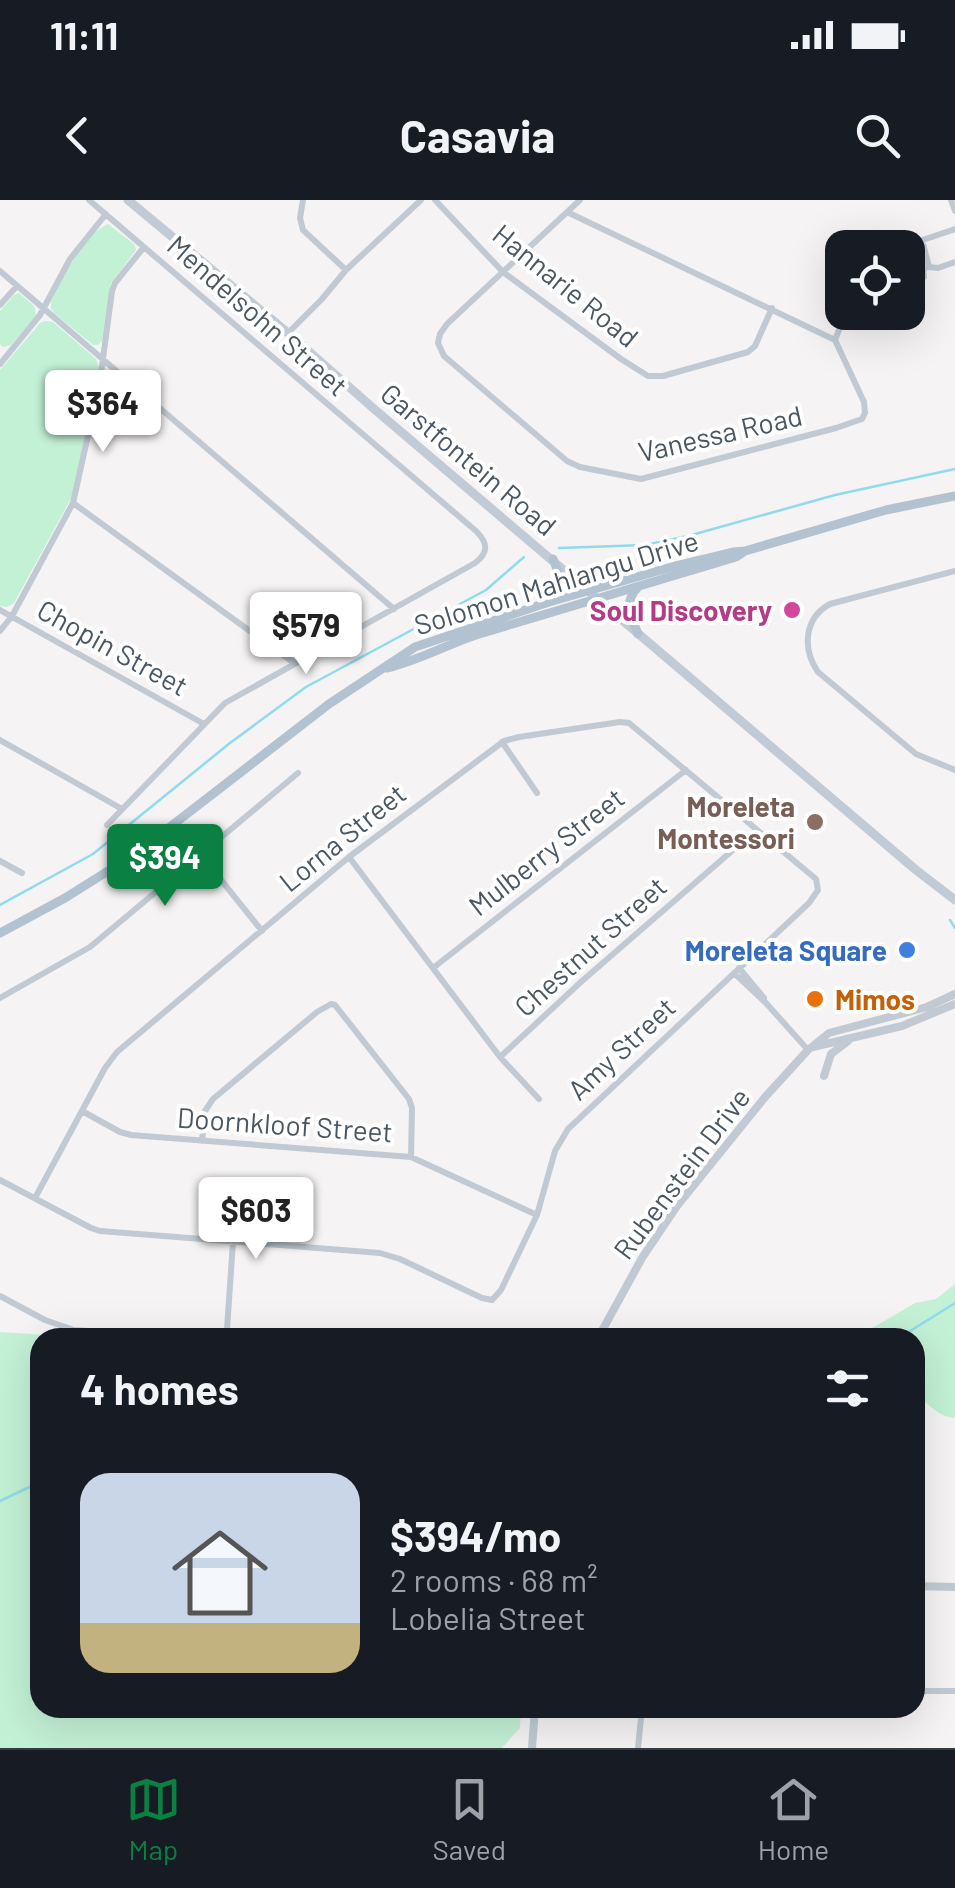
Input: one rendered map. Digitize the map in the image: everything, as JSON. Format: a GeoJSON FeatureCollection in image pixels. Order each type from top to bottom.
{"type":"FeatureCollection","features":[{"type":"Feature","properties":{"kind":"main road","name":"Garstfontein Road"},"geometry":{"type":"LineString","coordinates":[[128,200],[955,900]]}},
{"type":"Feature","properties":{"kind":"main road","name":"Solomon Mahlangu Drive"},"geometry":{"type":"LineString","coordinates":[[0,933],[135,854],[329,704],[415,647],[674,566],[746,551],[886,510],[955,496]]}},
{"type":"Feature","properties":{"kind":"main road","name":"Solomon Mahlangu Drive"},"geometry":{"type":"LineString","coordinates":[[384,668],[746,551]]}},
{"type":"Feature","properties":{"kind":"main road"},"geometry":{"type":"LineString","coordinates":[[549,602],[560,583],[553,559]]}},
{"type":"Feature","properties":{"kind":"main road"},"geometry":{"type":"LineString","coordinates":[[638,634],[628,608],[630,597],[640,586]]}},
{"type":"Feature","properties":{"kind":"main road","name":"Garstfontein Road"},"geometry":{"type":"LineString","coordinates":[[916,870],[955,908]]}},
{"type":"Feature","properties":{"kind":"street","name":"Mendelsohn Street"},"geometry":{"type":"LineString","coordinates":[[89,200],[476,531],[486,544],[484,555],[475,563],[394,609]]}},
{"type":"Feature","properties":{"kind":"street"},"geometry":{"type":"LineString","coordinates":[[302,200],[300,222],[304,230],[346,270]]}},
{"type":"Feature","properties":{"kind":"street"},"geometry":{"type":"LineString","coordinates":[[288,333],[346,270],[421,200]]}},
{"type":"Feature","properties":{"kind":"street","name":"Hannarie Road"},"geometry":{"type":"LineString","coordinates":[[435,200],[504,272],[638,371],[656,378],[748,352],[755,346],[772,308]]}},
{"type":"Feature","properties":{"kind":"street"},"geometry":{"type":"LineString","coordinates":[[504,272],[580,200]]}},
{"type":"Feature","properties":{"kind":"street"},"geometry":{"type":"LineString","coordinates":[[952,200],[955,211]]}},
{"type":"Feature","properties":{"kind":"street"},"geometry":{"type":"LineString","coordinates":[[567,212],[835,340],[839,330]]}},
{"type":"Feature","properties":{"kind":"street"},"geometry":{"type":"LineString","coordinates":[[3,361],[44,310],[70,259],[106,214]]}},
{"type":"Feature","properties":{"kind":"street"},"geometry":{"type":"LineString","coordinates":[[925,239],[955,229]]}},
{"type":"Feature","properties":{"kind":"street"},"geometry":{"type":"LineString","coordinates":[[0,631],[74,503],[114,285],[144,248]]}},
{"type":"Feature","properties":{"kind":"street"},"geometry":{"type":"LineString","coordinates":[[925,251],[929,266]]}},
{"type":"Feature","properties":{"kind":"street"},"geometry":{"type":"LineString","coordinates":[[925,267],[955,262]]}},
{"type":"Feature","properties":{"kind":"street"},"geometry":{"type":"LineString","coordinates":[[0,271],[394,609],[230,700],[107,825]]}},
{"type":"Feature","properties":{"kind":"street","name":"Vanessa Road"},"geometry":{"type":"LineString","coordinates":[[504,272],[447,324],[438,343],[442,354],[567,461],[580,467],[641,479],[848,424],[865,416],[864,402],[835,340]]}},
{"type":"Feature","properties":{"kind":"street"},"geometry":{"type":"LineString","coordinates":[[0,305],[17,286]]}},
{"type":"Feature","properties":{"kind":"street"},"geometry":{"type":"LineString","coordinates":[[0,350],[3,361]]}},
{"type":"Feature","properties":{"kind":"street"},"geometry":{"type":"LineString","coordinates":[[74,503],[294,663]]}},
{"type":"Feature","properties":{"kind":"street"},"geometry":{"type":"LineString","coordinates":[[955,570],[823,607],[809,626],[808,640],[811,661],[818,672],[911,750],[955,770]]}},
{"type":"Feature","properties":{"kind":"street","name":"Chopin Street"},"geometry":{"type":"LineString","coordinates":[[0,610],[204,724]]}},
{"type":"Feature","properties":{"kind":"street","name":"Lorna Street"},"geometry":{"type":"LineString","coordinates":[[34,1198],[105,1068],[118,1052],[349,857],[502,742],[519,736],[623,722],[632,725],[686,770]]}},
{"type":"Feature","properties":{"kind":"street"},"geometry":{"type":"LineString","coordinates":[[0,740],[122,808]]}},
{"type":"Feature","properties":{"kind":"street"},"geometry":{"type":"LineString","coordinates":[[502,742],[537,793]]}},
{"type":"Feature","properties":{"kind":"street"},"geometry":{"type":"LineString","coordinates":[[686,770],[756,830]]}},
{"type":"Feature","properties":{"kind":"street","name":"Mulberry Street"},"geometry":{"type":"LineString","coordinates":[[433,968],[686,770]]}},
{"type":"Feature","properties":{"kind":"street"},"geometry":{"type":"LineString","coordinates":[[0,998],[90,946],[298,773]]}},
{"type":"Feature","properties":{"kind":"street","name":"Amy Street"},"geometry":{"type":"LineString","coordinates":[[233,1242],[380,1252],[486,1300],[496,1297],[537,1215],[555,1151],[568,1129],[815,896],[818,887],[813,874],[756,830]]}},
{"type":"Feature","properties":{"kind":"street","name":"Chestnut Street"},"geometry":{"type":"LineString","coordinates":[[500,1056],[756,830]]}},
{"type":"Feature","properties":{"kind":"street"},"geometry":{"type":"LineString","coordinates":[[200,855],[262,931]]}},
{"type":"Feature","properties":{"kind":"street"},"geometry":{"type":"LineString","coordinates":[[349,857],[500,1056],[539,1099]]}},
{"type":"Feature","properties":{"kind":"street"},"geometry":{"type":"LineString","coordinates":[[0,861],[22,873]]}},
{"type":"Feature","properties":{"kind":"street"},"geometry":{"type":"LineString","coordinates":[[737,971],[811,1048],[912,1024],[955,1004]]}},
{"type":"Feature","properties":{"kind":"street","name":"Rubenstein Drive"},"geometry":{"type":"LineString","coordinates":[[604,1328],[642,1258],[677,1206],[766,1096],[811,1048],[829,1033],[926,1007],[955,994]]}},
{"type":"Feature","properties":{"kind":"street"},"geometry":{"type":"LineString","coordinates":[[202,1141],[205,1112],[213,1099],[327,1004],[335,1005],[409,1099],[411,1157]]}},
{"type":"Feature","properties":{"kind":"street"},"geometry":{"type":"LineString","coordinates":[[824,1076],[833,1051],[856,1036]]}},
{"type":"Feature","properties":{"kind":"street","name":"Doornkloof Street"},"geometry":{"type":"LineString","coordinates":[[82,1112],[131,1135],[411,1157],[537,1215]]}},
{"type":"Feature","properties":{"kind":"street"},"geometry":{"type":"LineString","coordinates":[[0,1180],[100,1232],[233,1242],[227,1328]]}},
{"type":"Feature","properties":{"kind":"street"},"geometry":{"type":"LineString","coordinates":[[0,1296],[68,1328]]}},
{"type":"Feature","properties":{"kind":"street"},"geometry":{"type":"LineString","coordinates":[[925,1586],[955,1586]]}},
{"type":"Feature","properties":{"kind":"street"},"geometry":{"type":"LineString","coordinates":[[925,1691],[955,1691]]}},
{"type":"Feature","properties":{"kind":"street"},"geometry":{"type":"LineString","coordinates":[[532,1748],[534,1718]]}},
{"type":"Feature","properties":{"kind":"street"},"geometry":{"type":"LineString","coordinates":[[638,1748],[641,1718]]}},
{"type":"Feature","properties":{"kind":"green space"},"geometry":{"type":"Polygon","coordinates":[[[108,224],[134,244],[136,250],[111,283],[103,340],[93,345],[54,313],[51,302],[82,247],[108,224]]]}},
{"type":"Feature","properties":{"kind":"green space"},"geometry":{"type":"Polygon","coordinates":[[[19,293],[34,306],[36,315],[11,345],[3,347],[0,311],[19,293]]]}},
{"type":"Feature","properties":{"kind":"green space"},"geometry":{"type":"Polygon","coordinates":[[[45,321],[53,322],[96,359],[99,367],[74,493],[14,603],[0,606],[0,370],[45,321]]]}},
{"type":"Feature","properties":{"kind":"green space"},"geometry":{"type":"Polygon","coordinates":[[[955,1284],[955,1418],[938,1412],[925,1401],[925,1328],[872,1328],[915,1303],[936,1299],[955,1284]]]}},
{"type":"Feature","properties":{"kind":"green space"},"geometry":{"type":"Polygon","coordinates":[[[0,1332],[30,1334],[30,1718],[520,1718],[520,1728],[502,1748],[0,1748],[0,1332]]]}},
{"type":"Feature","properties":{"kind":"waterway"},"geometry":{"type":"LineString","coordinates":[[559,548],[645,545],[835,495],[955,469]]}},
{"type":"Feature","properties":{"kind":"waterway"},"geometry":{"type":"LineString","coordinates":[[0,905],[93,854],[306,687],[486,590],[524,557]]}},
{"type":"Feature","properties":{"kind":"waterway"},"geometry":{"type":"LineString","coordinates":[[950,920],[955,928]]}},
{"type":"Feature","properties":{"kind":"waterway"},"geometry":{"type":"LineString","coordinates":[[915,1328],[955,1303]]}},
{"type":"Feature","properties":{"kind":"waterway"},"geometry":{"type":"LineString","coordinates":[[0,1501],[30,1487]]}},
{"type":"Feature","properties":{"kind":"place","name":"Soul Discovery"},"geometry":{"type":"Point","coordinates":[792,610]}},
{"type":"Feature","properties":{"kind":"place","name":"Moreleta Montessori"},"geometry":{"type":"Point","coordinates":[815,822]}},
{"type":"Feature","properties":{"kind":"place","name":"Moreleta Square"},"geometry":{"type":"Point","coordinates":[907,950]}},
{"type":"Feature","properties":{"kind":"place","name":"Mimos"},"geometry":{"type":"Point","coordinates":[815,999]}}]}
